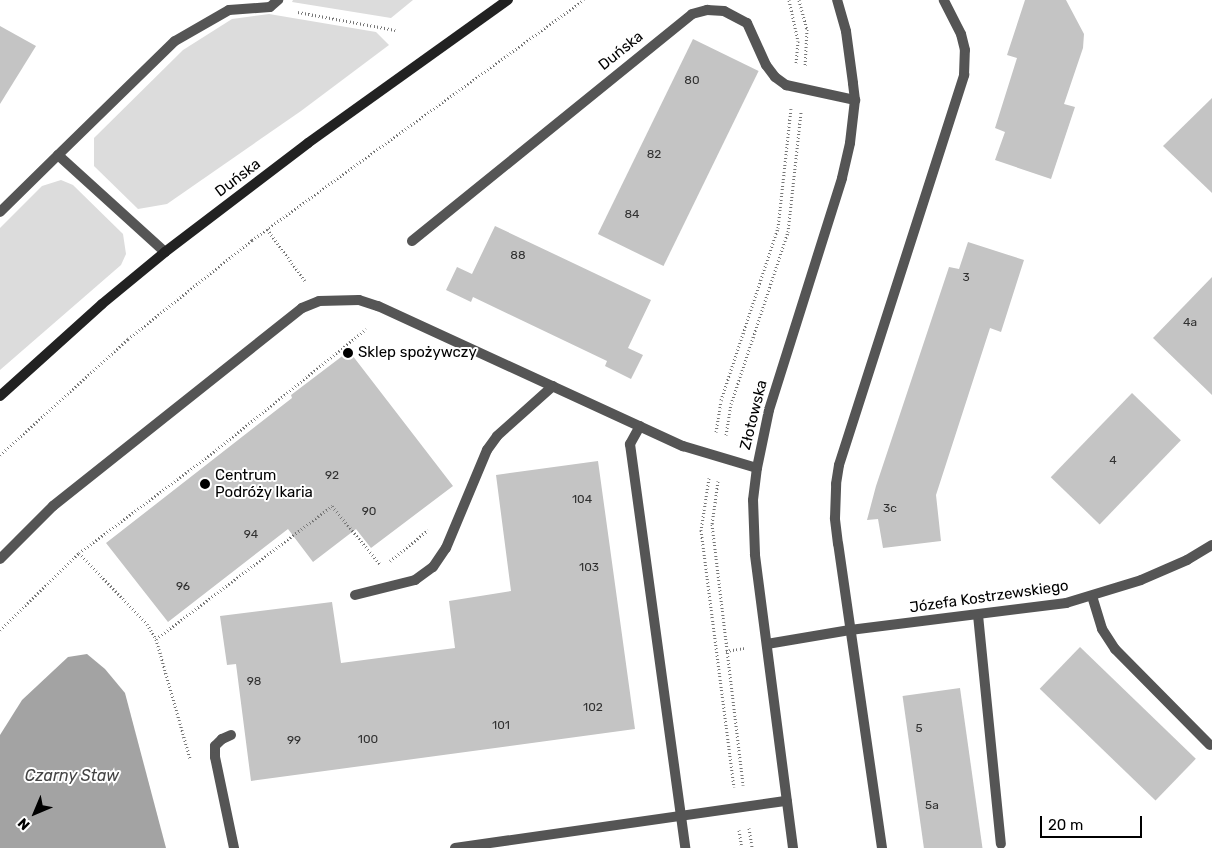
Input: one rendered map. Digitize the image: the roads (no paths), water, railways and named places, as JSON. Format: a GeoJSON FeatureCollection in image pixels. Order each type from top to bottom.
{"type":"FeatureCollection","features":[{"type":"Feature","properties":{"kind":"street","name":"Duńska"},"geometry":{"type":"LineString","coordinates":[[0,396],[102,304],[166,252],[308,143],[508,0]]}},
{"type":"Feature","properties":{"kind":"street","name":"Złotowska"},"geometry":{"type":"LineString","coordinates":[[793,848],[754,537],[753,500],[757,468],[772,402],[842,178],[850,143],[855,100],[846,31],[837,0]]}},
{"type":"Feature","properties":{"kind":"street"},"geometry":{"type":"LineString","coordinates":[[882,848],[835,518],[836,484],[842,456],[964,76],[965,50],[961,34],[944,0]]}},
{"type":"Feature","properties":{"kind":"street"},"geometry":{"type":"LineString","coordinates":[[0,212],[175,41],[229,10],[274,4]]}},
{"type":"Feature","properties":{"kind":"street","name":"Duńska"},"geometry":{"type":"LineString","coordinates":[[412,241],[692,14],[707,10],[724,11],[747,23],[766,65],[786,85],[855,100]]}},
{"type":"Feature","properties":{"kind":"street"},"geometry":{"type":"LineString","coordinates":[[58,155],[166,252]]}},
{"type":"Feature","properties":{"kind":"street"},"geometry":{"type":"LineString","coordinates":[[0,559],[53,506],[302,308],[319,301],[359,300],[378,306],[683,446],[757,468]]}},
{"type":"Feature","properties":{"kind":"street"},"geometry":{"type":"LineString","coordinates":[[355,595],[415,580],[433,567],[455,527],[487,450],[497,436],[553,386]]}},
{"type":"Feature","properties":{"kind":"street"},"geometry":{"type":"LineString","coordinates":[[640,426],[630,444],[685,848]]}},
{"type":"Feature","properties":{"kind":"street","name":"Józefa Kostrzewskiego"},"geometry":{"type":"LineString","coordinates":[[767,644],[850,630],[1038,608],[1092,596],[1157,574],[1212,546]]}},
{"type":"Feature","properties":{"kind":"street"},"geometry":{"type":"LineString","coordinates":[[1092,596],[1102,629],[1115,648],[1210,745]]}},
{"type":"Feature","properties":{"kind":"street"},"geometry":{"type":"LineString","coordinates":[[978,615],[1001,844]]}},
{"type":"Feature","properties":{"kind":"street"},"geometry":{"type":"LineString","coordinates":[[231,735],[222,739],[216,746],[215,757],[234,848]]}},
{"type":"Feature","properties":{"kind":"street"},"geometry":{"type":"LineString","coordinates":[[455,848],[787,801]]}},
{"type":"Feature","properties":{"kind":"water","name":"Czarny Staw"},"geometry":{"type":"Polygon","coordinates":[[[87,654],[105,669],[125,693],[166,848],[0,848],[0,735],[22,700],[68,657],[87,654]]]}},
{"type":"Feature","properties":{"kind":"place","name":"Sklep spożywczy"},"geometry":{"type":"Point","coordinates":[348,353]}},
{"type":"Feature","properties":{"kind":"place","name":"Centrum Podróży Ikaria"},"geometry":{"type":"Point","coordinates":[205,484]}}]}
